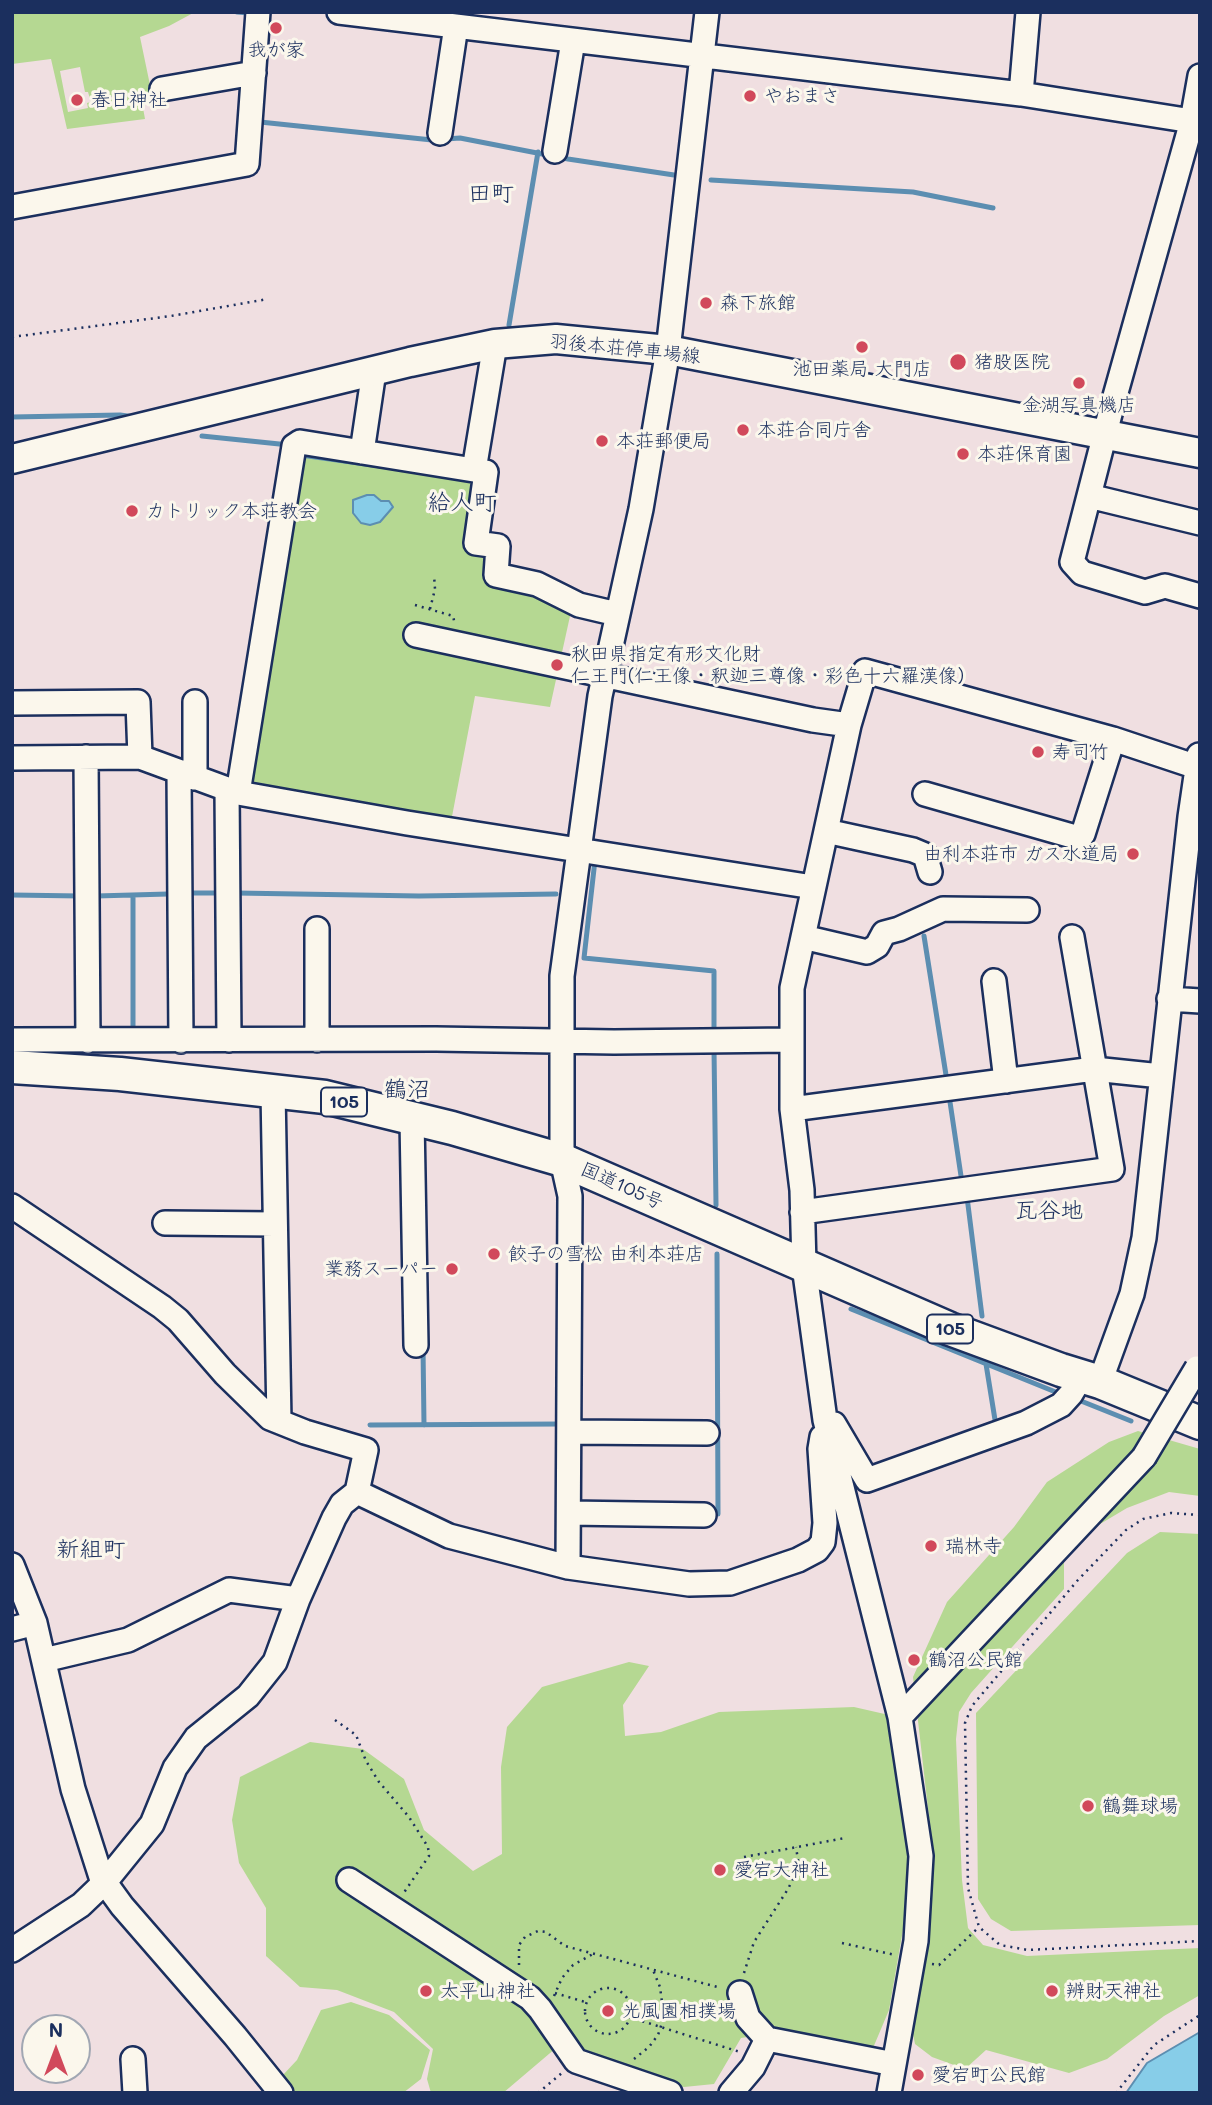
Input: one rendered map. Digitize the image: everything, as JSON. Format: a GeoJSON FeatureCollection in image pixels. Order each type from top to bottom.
{"type":"FeatureCollection","features":[{"type":"Feature","properties":{"kind":"highway","name":"国道105号"},"geometry":{"type":"LineString","coordinates":[[12,1067],[120,1074],[325,1097],[562,1160],[950,1329],[1078,1389],[1200,1423]]}},
{"type":"Feature","properties":{"kind":"main road","name":"羽後本荘停車場線"},"geometry":{"type":"LineString","coordinates":[[12,459],[495,344],[556,339],[668,350],[1200,453]]}},
{"type":"Feature","properties":{"kind":"street"},"geometry":{"type":"LineString","coordinates":[[12,207],[247,164],[258,12]]}},
{"type":"Feature","properties":{"kind":"street"},"geometry":{"type":"LineString","coordinates":[[340,12],[1021,94],[1196,123]]}},
{"type":"Feature","properties":{"kind":"street"},"geometry":{"type":"LineString","coordinates":[[568,1567],[570,1196],[562,1160],[562,976],[605,674],[641,509],[668,350],[707,12]]}},
{"type":"Feature","properties":{"kind":"street"},"geometry":{"type":"LineString","coordinates":[[1021,94],[1028,12]]}},
{"type":"Feature","properties":{"kind":"street"},"geometry":{"type":"LineString","coordinates":[[440,133],[456,26]]}},
{"type":"Feature","properties":{"kind":"street"},"geometry":{"type":"LineString","coordinates":[[555,151],[573,41]]}},
{"type":"Feature","properties":{"kind":"street"},"geometry":{"type":"LineString","coordinates":[[162,89],[254,73]]}},
{"type":"Feature","properties":{"kind":"street"},"geometry":{"type":"LineString","coordinates":[[1200,76],[1196,123],[1105,435],[1072,562],[1082,573],[1145,592],[1165,586],[1200,596]]}},
{"type":"Feature","properties":{"kind":"street"},"geometry":{"type":"LineString","coordinates":[[495,344],[480,471],[477,543],[498,546],[496,575],[537,584],[579,605],[617,614]]}},
{"type":"Feature","properties":{"kind":"street"},"geometry":{"type":"LineString","coordinates":[[362,452],[374,371]]}},
{"type":"Feature","properties":{"kind":"street"},"geometry":{"type":"LineString","coordinates":[[229,1040],[232,792],[294,446],[300,442],[480,471]]}},
{"type":"Feature","properties":{"kind":"street"},"geometry":{"type":"LineString","coordinates":[[1089,496],[1200,523]]}},
{"type":"Feature","properties":{"kind":"street"},"geometry":{"type":"LineString","coordinates":[[416,635],[813,720],[849,725]]}},
{"type":"Feature","properties":{"kind":"street"},"geometry":{"type":"LineString","coordinates":[[824,1413],[867,1480],[1026,1423],[1078,1389],[1132,1294],[1144,1238],[1169,999],[1199,763],[864,671],[849,725],[792,988],[792,1109],[802,1212],[804,1266],[824,1413],[900,1717],[921,1856],[916,1941],[889,2093]]}},
{"type":"Feature","properties":{"kind":"street"},"geometry":{"type":"LineString","coordinates":[[12,703],[138,702],[140,757]]}},
{"type":"Feature","properties":{"kind":"street"},"geometry":{"type":"LineString","coordinates":[[181,1041],[187,775],[195,702]]}},
{"type":"Feature","properties":{"kind":"street"},"geometry":{"type":"LineString","coordinates":[[925,794],[1079,838],[1083,834],[1113,739]]}},
{"type":"Feature","properties":{"kind":"street"},"geometry":{"type":"LineString","coordinates":[[86,757],[88,1041]]}},
{"type":"Feature","properties":{"kind":"street"},"geometry":{"type":"LineString","coordinates":[[12,758],[140,757],[232,792],[407,823],[813,887]]}},
{"type":"Feature","properties":{"kind":"street"},"geometry":{"type":"LineString","coordinates":[[826,831],[914,850],[925,855],[930,872]]}},
{"type":"Feature","properties":{"kind":"street"},"geometry":{"type":"LineString","coordinates":[[803,937],[867,952],[877,946],[884,933],[943,909],[1027,910]]}},
{"type":"Feature","properties":{"kind":"street"},"geometry":{"type":"LineString","coordinates":[[317,929],[317,1040]]}},
{"type":"Feature","properties":{"kind":"street"},"geometry":{"type":"LineString","coordinates":[[802,1212],[1112,1169],[1072,937]]}},
{"type":"Feature","properties":{"kind":"street"},"geometry":{"type":"LineString","coordinates":[[995,981],[1006,1081]]}},
{"type":"Feature","properties":{"kind":"street"},"geometry":{"type":"LineString","coordinates":[[1169,999],[1200,1001]]}},
{"type":"Feature","properties":{"kind":"street"},"geometry":{"type":"LineString","coordinates":[[12,1040],[790,1040]]}},
{"type":"Feature","properties":{"kind":"street"},"geometry":{"type":"LineString","coordinates":[[792,1109],[1094,1069],[1161,1076]]}},
{"type":"Feature","properties":{"kind":"street"},"geometry":{"type":"LineString","coordinates":[[273,1091],[279,1421]]}},
{"type":"Feature","properties":{"kind":"street"},"geometry":{"type":"LineString","coordinates":[[412,1119],[416,1345]]}},
{"type":"Feature","properties":{"kind":"street"},"geometry":{"type":"LineString","coordinates":[[12,1206],[162,1307],[270,1418],[305,1432],[366,1450],[357,1492],[342,1504],[334,1518],[298,1599],[275,1662],[248,1696],[196,1738],[175,1768],[152,1824],[104,1882],[81,1905],[12,1950]]}},
{"type":"Feature","properties":{"kind":"street"},"geometry":{"type":"LineString","coordinates":[[165,1223],[275,1224]]}},
{"type":"Feature","properties":{"kind":"street"},"geometry":{"type":"LineString","coordinates":[[900,1717],[1144,1457],[1198,1366]]}},
{"type":"Feature","properties":{"kind":"street"},"geometry":{"type":"LineString","coordinates":[[357,1492],[449,1536],[568,1567],[689,1584],[730,1583],[776,1569],[817,1550],[823,1542],[820,1449],[824,1413]]}},
{"type":"Feature","properties":{"kind":"street"},"geometry":{"type":"LineString","coordinates":[[569,1432],[707,1433]]}},
{"type":"Feature","properties":{"kind":"street"},"geometry":{"type":"LineString","coordinates":[[569,1513],[704,1515]]}},
{"type":"Feature","properties":{"kind":"street"},"geometry":{"type":"LineString","coordinates":[[12,1565],[35,1623],[73,1789],[104,1882],[281,2093]]}},
{"type":"Feature","properties":{"kind":"street"},"geometry":{"type":"LineString","coordinates":[[44,1660],[128,1640],[229,1590],[298,1599]]}},
{"type":"Feature","properties":{"kind":"street"},"geometry":{"type":"LineString","coordinates":[[12,1629],[35,1623]]}},
{"type":"Feature","properties":{"kind":"street"},"geometry":{"type":"LineString","coordinates":[[349,1880],[530,1998],[576,2061],[670,2093]]}},
{"type":"Feature","properties":{"kind":"street"},"geometry":{"type":"LineString","coordinates":[[741,1997],[762,2048]]}},
{"type":"Feature","properties":{"kind":"street"},"geometry":{"type":"LineString","coordinates":[[762,2048],[894,2064]]}},
{"type":"Feature","properties":{"kind":"street"},"geometry":{"type":"LineString","coordinates":[[731,2093],[753,2067],[762,2048]]}},
{"type":"Feature","properties":{"kind":"street"},"geometry":{"type":"LineString","coordinates":[[133,2059],[135,2093]]}},
{"type":"Feature","properties":{"kind":"path"},"geometry":{"type":"LineString","coordinates":[[96,100],[162,89]]}},
{"type":"Feature","properties":{"kind":"path"},"geometry":{"type":"LineString","coordinates":[[12,337],[171,316],[268,299]]}},
{"type":"Feature","properties":{"kind":"path"},"geometry":{"type":"LineString","coordinates":[[430,609],[435,589],[434,575]]}},
{"type":"Feature","properties":{"kind":"path"},"geometry":{"type":"LineString","coordinates":[[415,606],[453,616],[455,625],[451,642]]}},
{"type":"Feature","properties":{"kind":"path"},"geometry":{"type":"LineString","coordinates":[[1200,1515],[1171,1513],[1143,1519],[1126,1530],[1077,1581],[972,1706],[965,1723],[968,1888],[979,1927],[1000,1945],[1028,1950],[1200,1941]]}},
{"type":"Feature","properties":{"kind":"path"},"geometry":{"type":"LineString","coordinates":[[335,1720],[356,1735],[366,1761],[379,1782],[409,1817],[428,1847],[429,1856],[394,1908]]}},
{"type":"Feature","properties":{"kind":"path"},"geometry":{"type":"LineString","coordinates":[[744,1857],[845,1838]]}},
{"type":"Feature","properties":{"kind":"path"},"geometry":{"type":"LineString","coordinates":[[511,1986],[519,1978],[519,1945],[525,1937],[538,1931],[546,1932],[565,1946],[741,1997],[745,1965],[754,1942],[789,1889],[799,1867],[796,1847]]}},
{"type":"Feature","properties":{"kind":"path"},"geometry":{"type":"LineString","coordinates":[[939,1965],[979,1927]]}},
{"type":"Feature","properties":{"kind":"path"},"geometry":{"type":"LineString","coordinates":[[842,1943],[911,1959]]}},
{"type":"Feature","properties":{"kind":"path"},"geometry":{"type":"LineString","coordinates":[[546,2017],[562,1978],[573,1965],[593,1954]]}},
{"type":"Feature","properties":{"kind":"path"},"geometry":{"type":"LineString","coordinates":[[613,2074],[649,2047],[664,2017],[660,1987],[653,1970]]}},
{"type":"Feature","properties":{"kind":"path"},"geometry":{"type":"LineString","coordinates":[[596,1991],[618,1991],[628,2000],[629,2017],[624,2028],[618,2032],[602,2033],[589,2025],[586,2003],[596,1991]]}},
{"type":"Feature","properties":{"kind":"path"},"geometry":{"type":"LineString","coordinates":[[555,1993],[586,2003]]}},
{"type":"Feature","properties":{"kind":"path"},"geometry":{"type":"LineString","coordinates":[[1116,2093],[1154,2045],[1200,2015]]}},
{"type":"Feature","properties":{"kind":"path"},"geometry":{"type":"LineString","coordinates":[[629,2017],[660,2027],[762,2048]]}},
{"type":"Feature","properties":{"kind":"path"},"geometry":{"type":"LineString","coordinates":[[538,2093],[576,2061]]}},
{"type":"Feature","properties":{"kind":"green space"},"geometry":{"type":"Polygon","coordinates":[[[12,12],[195,12],[140,37],[150,85],[155,84],[157,96],[141,97],[145,119],[67,129],[51,59],[12,64],[12,12]],[[80,67],[60,71],[68,112],[88,108],[87,103],[91,102],[88,92],[85,92],[80,67]]]}},
{"type":"Feature","properties":{"kind":"green space"},"geometry":{"type":"Polygon","coordinates":[[[299,444],[480,476],[469,547],[495,552],[492,580],[572,607],[550,707],[475,696],[450,827],[238,787],[299,444]]]}},
{"type":"Feature","properties":{"kind":"green space"},"geometry":{"type":"Polygon","coordinates":[[[1138,1431],[1200,1449],[1200,1496],[1169,1492],[1127,1508],[1075,1539],[1064,1558],[1064,1589],[971,1693],[959,1712],[956,1739],[962,1880],[968,1928],[983,1945],[1027,1956],[1200,1948],[1200,1995],[1164,2016],[1107,2059],[1069,2073],[986,2050],[965,2069],[932,2057],[915,2044],[911,2024],[928,1943],[933,1852],[913,1677],[947,1602],[1014,1527],[1047,1482],[1109,1442],[1138,1431]]]}},
{"type":"Feature","properties":{"kind":"green space","name":"鶴舞球場"},"geometry":{"type":"Polygon","coordinates":[[[1160,1532],[1200,1534],[1200,1925],[1011,1931],[991,1919],[978,1899],[976,1713],[1127,1553],[1160,1532]]]}},
{"type":"Feature","properties":{"kind":"green space"},"geometry":{"type":"Polygon","coordinates":[[[629,1662],[649,1666],[623,1705],[625,1736],[661,1732],[719,1712],[854,1707],[889,1715],[911,1859],[904,1924],[889,2010],[873,2048],[786,2031],[741,2038],[714,2084],[684,2087],[556,2048],[503,2093],[431,2093],[427,2079],[433,2049],[394,2012],[337,1990],[300,1987],[266,1956],[266,1908],[239,1863],[232,1820],[240,1777],[310,1742],[363,1749],[404,1779],[424,1830],[473,1871],[502,1854],[501,1767],[507,1727],[542,1687],[629,1662]]]}},
{"type":"Feature","properties":{"kind":"green space"},"geometry":{"type":"Polygon","coordinates":[[[351,2002],[389,2015],[430,2050],[421,2079],[403,2093],[296,2093],[282,2076],[297,2060],[321,2010],[351,2002]]]}},
{"type":"Feature","properties":{"kind":"water"},"geometry":{"type":"Polygon","coordinates":[[[374,495],[381,501],[389,501],[393,507],[380,522],[370,525],[361,523],[353,513],[353,500],[374,495]]]}},
{"type":"Feature","properties":{"kind":"water"},"geometry":{"type":"Polygon","coordinates":[[[1200,2032],[1200,2093],[1126,2093],[1147,2063],[1200,2032]]]}},
{"type":"Feature","properties":{"kind":"waterway"},"geometry":{"type":"LineString","coordinates":[[237,12],[249,13],[249,17]]}},
{"type":"Feature","properties":{"kind":"waterway"},"geometry":{"type":"LineString","coordinates":[[260,122],[432,140],[460,138],[568,159],[674,175]]}},
{"type":"Feature","properties":{"kind":"waterway"},"geometry":{"type":"LineString","coordinates":[[509,325],[538,152]]}},
{"type":"Feature","properties":{"kind":"waterway"},"geometry":{"type":"LineString","coordinates":[[711,180],[913,192],[993,208]]}},
{"type":"Feature","properties":{"kind":"waterway"},"geometry":{"type":"LineString","coordinates":[[12,417],[135,417]]}},
{"type":"Feature","properties":{"kind":"waterway"},"geometry":{"type":"LineString","coordinates":[[202,436],[289,445]]}},
{"type":"Feature","properties":{"kind":"waterway"},"geometry":{"type":"LineString","coordinates":[[301,455],[380,466]]}},
{"type":"Feature","properties":{"kind":"waterway"},"geometry":{"type":"LineString","coordinates":[[595,860],[584,958],[714,971],[714,1034]]}},
{"type":"Feature","properties":{"kind":"waterway"},"geometry":{"type":"LineString","coordinates":[[187,893],[222,893]]}},
{"type":"Feature","properties":{"kind":"waterway"},"geometry":{"type":"LineString","coordinates":[[236,893],[419,896],[556,894]]}},
{"type":"Feature","properties":{"kind":"waterway"},"geometry":{"type":"LineString","coordinates":[[96,896],[168,894]]}},
{"type":"Feature","properties":{"kind":"waterway"},"geometry":{"type":"LineString","coordinates":[[12,895],[81,896]]}},
{"type":"Feature","properties":{"kind":"waterway"},"geometry":{"type":"LineString","coordinates":[[133,895],[133,1034]]}},
{"type":"Feature","properties":{"kind":"waterway"},"geometry":{"type":"LineString","coordinates":[[924,936],[946,1075]]}},
{"type":"Feature","properties":{"kind":"waterway"},"geometry":{"type":"LineString","coordinates":[[714,1049],[716,1205]]}},
{"type":"Feature","properties":{"kind":"waterway"},"geometry":{"type":"LineString","coordinates":[[950,1102],[961,1176]]}},
{"type":"Feature","properties":{"kind":"waterway"},"geometry":{"type":"LineString","coordinates":[[967,1197],[982,1316]]}},
{"type":"Feature","properties":{"kind":"waterway"},"geometry":{"type":"LineString","coordinates":[[717,1254],[718,1514]]}},
{"type":"Feature","properties":{"kind":"waterway"},"geometry":{"type":"LineString","coordinates":[[851,1309],[1063,1395]]}},
{"type":"Feature","properties":{"kind":"waterway"},"geometry":{"type":"LineString","coordinates":[[423,1347],[424,1425]]}},
{"type":"Feature","properties":{"kind":"waterway"},"geometry":{"type":"LineString","coordinates":[[986,1364],[996,1426]]}},
{"type":"Feature","properties":{"kind":"waterway"},"geometry":{"type":"LineString","coordinates":[[1076,1399],[1131,1421]]}},
{"type":"Feature","properties":{"kind":"waterway"},"geometry":{"type":"LineString","coordinates":[[370,1425],[561,1424]]}},
{"type":"Feature","properties":{"kind":"place","name":"我が家"},"geometry":{"type":"Point","coordinates":[276,28]}},
{"type":"Feature","properties":{"kind":"place","name":"やおまさ"},"geometry":{"type":"Point","coordinates":[750,96]}},
{"type":"Feature","properties":{"kind":"place","name":"春日神社"},"geometry":{"type":"Point","coordinates":[77,100]}},
{"type":"Feature","properties":{"kind":"place","name":"森下旅館"},"geometry":{"type":"Point","coordinates":[706,303]}},
{"type":"Feature","properties":{"kind":"place","name":"池田薬局 大門店"},"geometry":{"type":"Point","coordinates":[862,347]}},
{"type":"Feature","properties":{"kind":"place","name":"猪股医院"},"geometry":{"type":"Point","coordinates":[958,362]}},
{"type":"Feature","properties":{"kind":"place","name":"金湖写真機店"},"geometry":{"type":"Point","coordinates":[1079,383]}},
{"type":"Feature","properties":{"kind":"place","name":"本荘合同庁舎"},"geometry":{"type":"Point","coordinates":[743,430]}},
{"type":"Feature","properties":{"kind":"place","name":"本荘郵便局"},"geometry":{"type":"Point","coordinates":[602,441]}},
{"type":"Feature","properties":{"kind":"place","name":"本荘保育園"},"geometry":{"type":"Point","coordinates":[963,454]}},
{"type":"Feature","properties":{"kind":"place","name":"カトリック本荘教会"},"geometry":{"type":"Point","coordinates":[132,511]}},
{"type":"Feature","properties":{"kind":"place","name":"秋田県指定有形文化財 仁王門(仁王像・釈迦三尊像・彩色十六羅漢像)"},"geometry":{"type":"Point","coordinates":[557,665]}},
{"type":"Feature","properties":{"kind":"place","name":"寿司竹"},"geometry":{"type":"Point","coordinates":[1038,752]}},
{"type":"Feature","properties":{"kind":"place","name":"由利本荘市 ガス水道局"},"geometry":{"type":"Point","coordinates":[1133,854]}},
{"type":"Feature","properties":{"kind":"place","name":"餃子の雪松 由利本荘店"},"geometry":{"type":"Point","coordinates":[494,1254]}},
{"type":"Feature","properties":{"kind":"place","name":"業務スーパー"},"geometry":{"type":"Point","coordinates":[452,1269]}},
{"type":"Feature","properties":{"kind":"place","name":"瑞林寺"},"geometry":{"type":"Point","coordinates":[931,1546]}},
{"type":"Feature","properties":{"kind":"place","name":"鶴沼公民館"},"geometry":{"type":"Point","coordinates":[914,1660]}},
{"type":"Feature","properties":{"kind":"place","name":"鶴舞球場"},"geometry":{"type":"Point","coordinates":[1088,1806]}},
{"type":"Feature","properties":{"kind":"place","name":"愛宕大神社"},"geometry":{"type":"Point","coordinates":[720,1870]}},
{"type":"Feature","properties":{"kind":"place","name":"太平山神社"},"geometry":{"type":"Point","coordinates":[426,1991]}},
{"type":"Feature","properties":{"kind":"place","name":"辨財天神社"},"geometry":{"type":"Point","coordinates":[1052,1991]}},
{"type":"Feature","properties":{"kind":"place","name":"光風園相撲場"},"geometry":{"type":"Point","coordinates":[608,2011]}},
{"type":"Feature","properties":{"kind":"place","name":"愛宕町公民館"},"geometry":{"type":"Point","coordinates":[918,2075]}},
{"type":"Feature","properties":{"kind":"district","name":"田町"},"geometry":{"type":"Point","coordinates":[491,194]}},
{"type":"Feature","properties":{"kind":"district","name":"給人町"},"geometry":{"type":"Point","coordinates":[462,503]}},
{"type":"Feature","properties":{"kind":"district","name":"鶴沼"},"geometry":{"type":"Point","coordinates":[407,1090]}},
{"type":"Feature","properties":{"kind":"district","name":"瓦谷地"},"geometry":{"type":"Point","coordinates":[1049,1211]}},
{"type":"Feature","properties":{"kind":"district","name":"新組町"},"geometry":{"type":"Point","coordinates":[91,1550]}}]}
